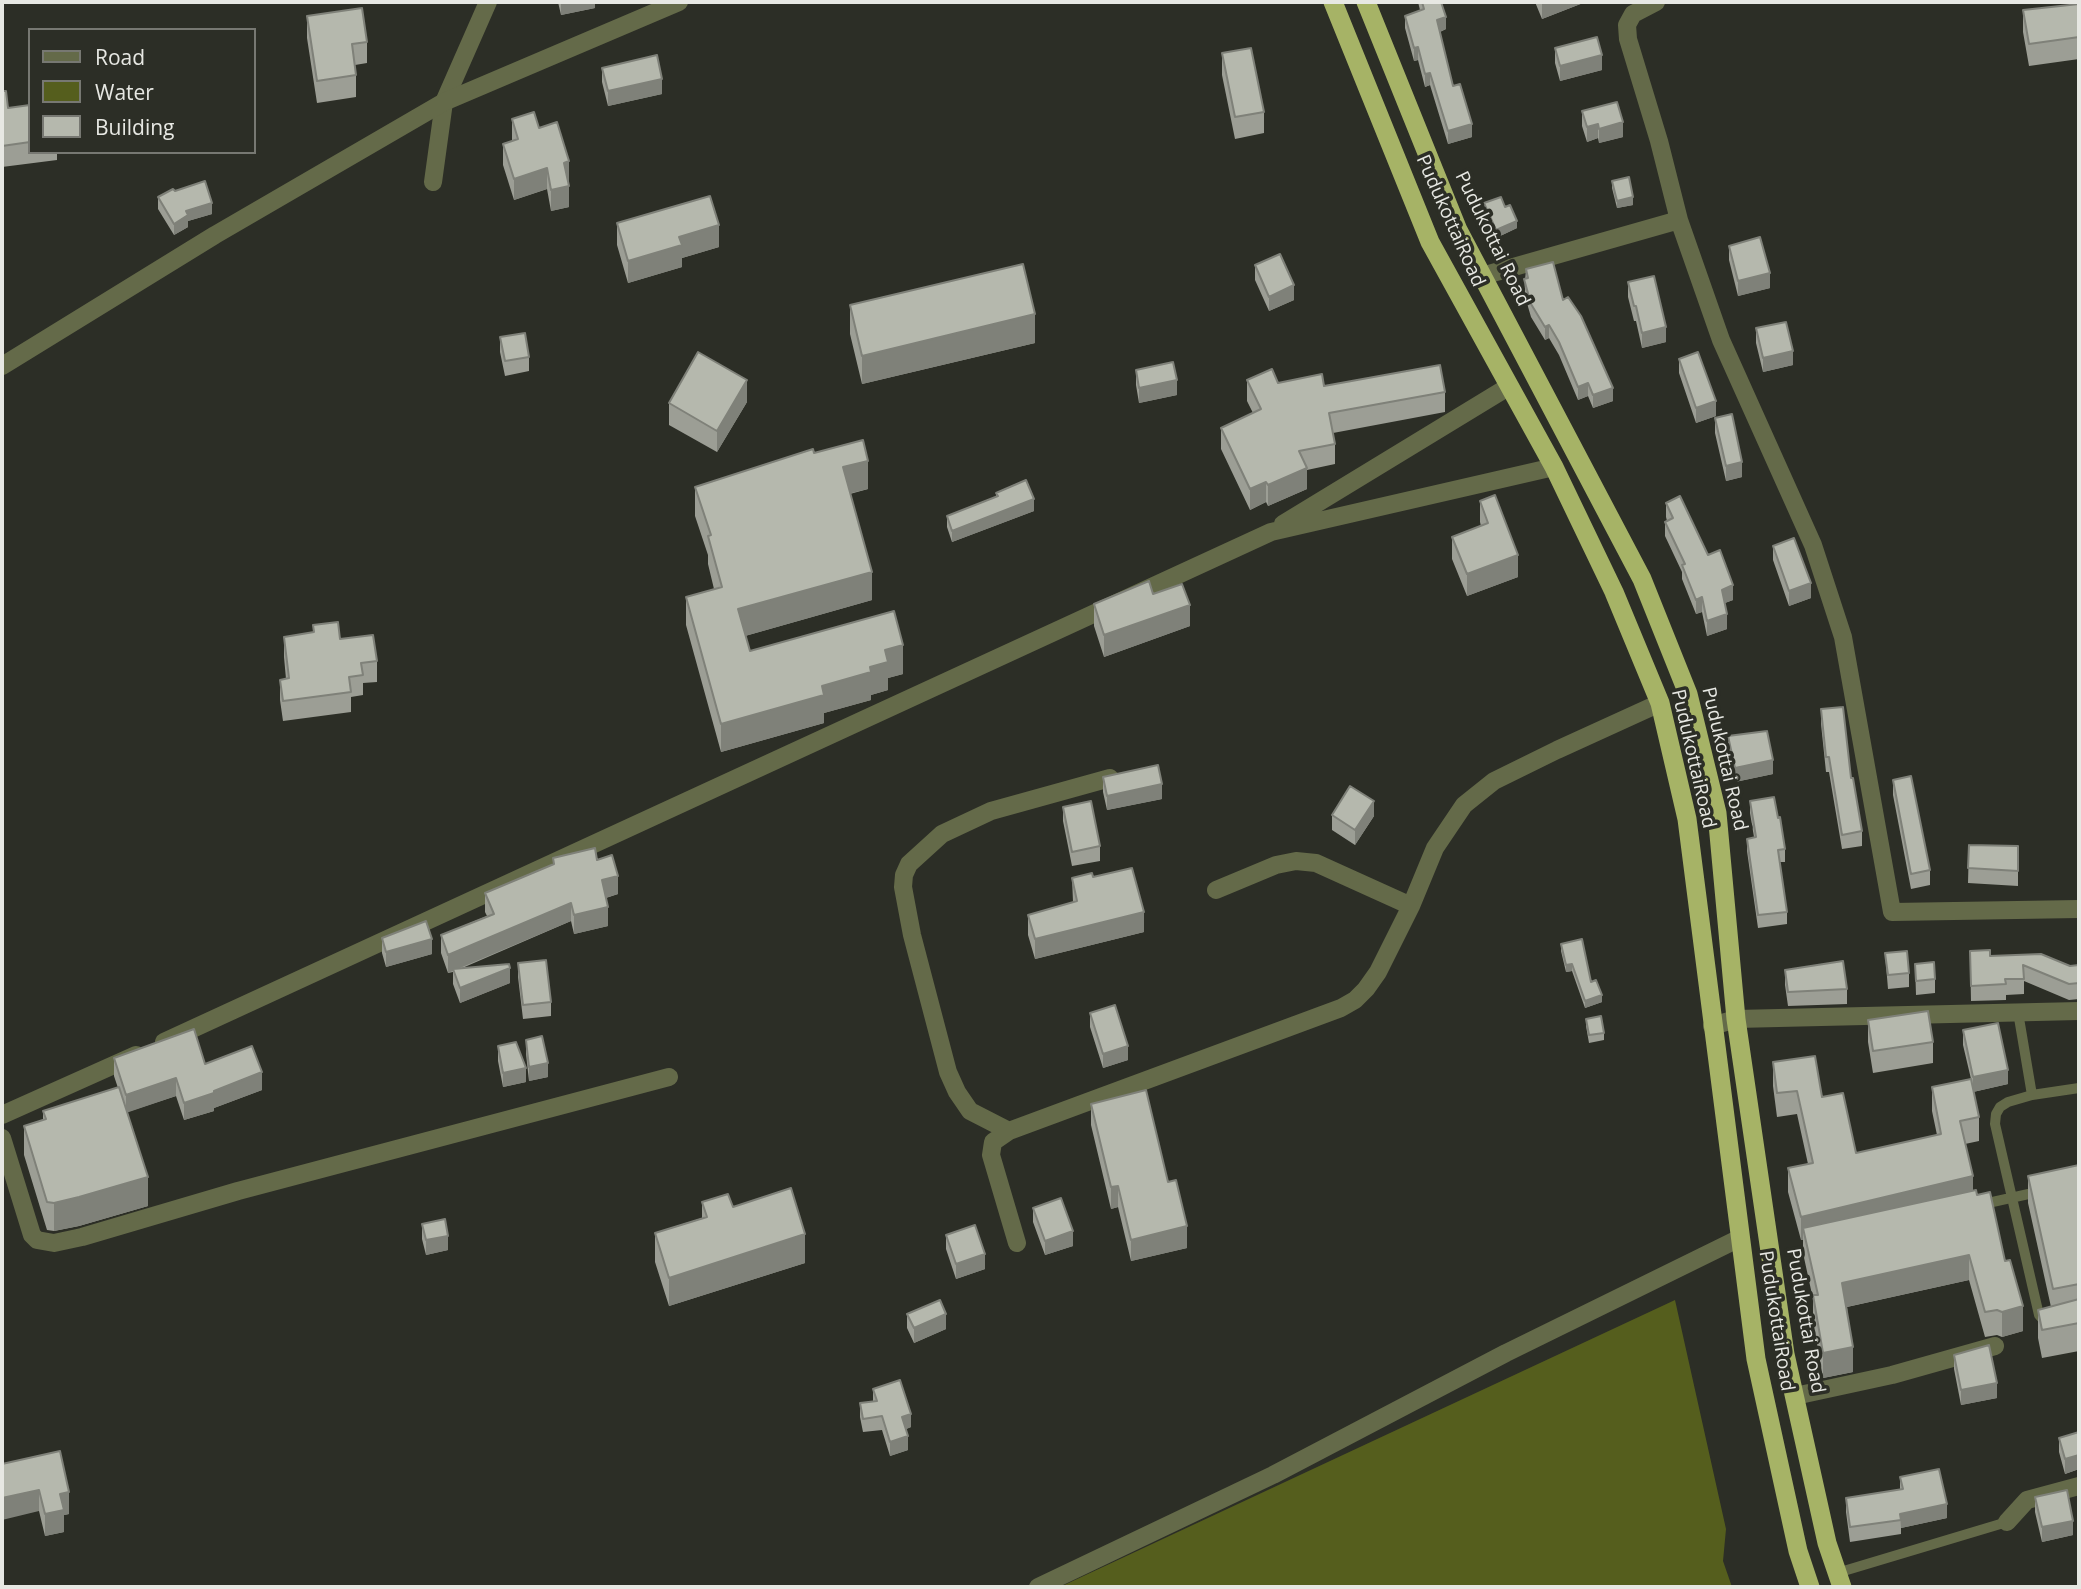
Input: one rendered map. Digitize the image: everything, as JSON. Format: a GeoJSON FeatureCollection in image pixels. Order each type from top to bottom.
{"type":"FeatureCollection","features":[{"type":"Feature","properties":{"kind":"highway","name":"PudukottaiRoad"},"geometry":{"type":"LineString","coordinates":[[1333,2],[1430,242],[1554,467],[1614,592],[1660,703],[1687,819],[1756,1359],[1798,1551],[1810,1587]]}},
{"type":"Feature","properties":{"kind":"highway","name":"Pudukottai Road"},"geometry":{"type":"LineString","coordinates":[[1366,2],[1458,230],[1642,579],[1688,694],[1717,813],[1736,1019],[1785,1354],[1827,1543],[1839,1580]]}},
{"type":"Feature","properties":{"kind":"highway"},"geometry":{"type":"LineString","coordinates":[[1743,1261],[1771,1256]]}},
{"type":"Feature","properties":{"kind":"street"},"geometry":{"type":"LineString","coordinates":[[433,182],[444,102],[488,2]]}},
{"type":"Feature","properties":{"kind":"street"},"geometry":{"type":"LineString","coordinates":[[2,366],[215,235],[444,102],[679,2]]}},
{"type":"Feature","properties":{"kind":"street"},"geometry":{"type":"LineString","coordinates":[[1656,2],[1633,14],[1628,25],[1628,39],[1659,141],[1679,220],[1721,340],[1813,545],[1843,637],[1892,912],[2079,909]]}},
{"type":"Feature","properties":{"kind":"street"},"geometry":{"type":"LineString","coordinates":[[1482,276],[1679,220]]}},
{"type":"Feature","properties":{"kind":"street"},"geometry":{"type":"LineString","coordinates":[[2,1115],[1271,532],[1330,493],[1508,387]]}},
{"type":"Feature","properties":{"kind":"street"},"geometry":{"type":"LineString","coordinates":[[1271,532],[1554,467]]}},
{"type":"Feature","properties":{"kind":"street"},"geometry":{"type":"LineString","coordinates":[[1017,1243],[991,1155],[993,1142],[1009,1131],[1341,1008],[1355,1000],[1378,972],[1411,906],[1435,848],[1464,805],[1494,781],[1660,703]]}},
{"type":"Feature","properties":{"kind":"street"},"geometry":{"type":"LineString","coordinates":[[1009,1131],[970,1111],[957,1093],[948,1072],[912,935],[903,887],[904,875],[909,864],[942,834],[991,811],[1110,778]]}},
{"type":"Feature","properties":{"kind":"street"},"geometry":{"type":"LineString","coordinates":[[1216,890],[1276,865],[1296,861],[1316,863],[1411,906]]}},
{"type":"Feature","properties":{"kind":"street"},"geometry":{"type":"LineString","coordinates":[[1712,1026],[1736,1019],[2079,1011]]}},
{"type":"Feature","properties":{"kind":"street"},"geometry":{"type":"LineString","coordinates":[[2,1138],[32,1236],[54,1244],[238,1191],[669,1077]]}},
{"type":"Feature","properties":{"kind":"street"},"geometry":{"type":"LineString","coordinates":[[1038,1587],[1273,1475],[1506,1353],[1740,1238]]}},
{"type":"Feature","properties":{"kind":"street"},"geometry":{"type":"LineString","coordinates":[[1794,1396],[1892,1375],[1995,1346]]}},
{"type":"Feature","properties":{"kind":"street"},"geometry":{"type":"LineString","coordinates":[[2007,1522],[2027,1500],[2079,1486]]}},
{"type":"Feature","properties":{"kind":"lane"},"geometry":{"type":"LineString","coordinates":[[2018,1012],[2032,1095]]}},
{"type":"Feature","properties":{"kind":"lane"},"geometry":{"type":"LineString","coordinates":[[2062,1323],[2052,1325],[2043,1322],[2039,1315],[1995,1124],[2000,1107],[2008,1102],[2032,1095],[2079,1088]]}},
{"type":"Feature","properties":{"kind":"lane"},"geometry":{"type":"LineString","coordinates":[[1973,1207],[2052,1189]]}},
{"type":"Feature","properties":{"kind":"lane"},"geometry":{"type":"LineString","coordinates":[[1839,1580],[2007,1522]]}},
{"type":"Feature","properties":{"kind":"water"},"geometry":{"type":"Polygon","coordinates":[[[1675,1300],[1726,1529],[1723,1561],[1732,1587],[1060,1587],[1675,1300]]]}},
{"type":"Feature","properties":{"kind":"building"},"geometry":{"type":"Polygon","coordinates":[[[1422,2],[1441,2],[1446,17],[1437,20],[1453,86],[1460,84],[1472,124],[1448,131],[1430,73],[1425,74],[1418,47],[1414,48],[1405,16],[1424,9],[1422,2]]]}},
{"type":"Feature","properties":{"kind":"building"},"geometry":{"type":"Polygon","coordinates":[[[2079,4],[2079,37],[2029,44],[2023,10],[2079,4]]]}},
{"type":"Feature","properties":{"kind":"building"},"geometry":{"type":"Polygon","coordinates":[[[362,8],[367,42],[352,44],[356,75],[317,81],[307,16],[362,8]]]}},
{"type":"Feature","properties":{"kind":"building"},"geometry":{"type":"Polygon","coordinates":[[[1597,37],[1602,55],[1560,66],[1555,48],[1597,37]]]}},
{"type":"Feature","properties":{"kind":"building"},"geometry":{"type":"Polygon","coordinates":[[[1251,48],[1264,112],[1235,117],[1222,53],[1251,48]]]}},
{"type":"Feature","properties":{"kind":"building"},"geometry":{"type":"Polygon","coordinates":[[[657,55],[662,79],[608,91],[602,68],[657,55]]]}},
{"type":"Feature","properties":{"kind":"building"},"geometry":{"type":"Polygon","coordinates":[[[2,91],[6,91],[8,108],[28,105],[28,142],[2,146],[2,91]]]}},
{"type":"Feature","properties":{"kind":"building"},"geometry":{"type":"Polygon","coordinates":[[[1617,102],[1623,122],[1599,129],[1598,124],[1587,127],[1582,111],[1617,102]]]}},
{"type":"Feature","properties":{"kind":"building"},"geometry":{"type":"Polygon","coordinates":[[[534,112],[539,128],[557,122],[569,161],[564,163],[569,186],[551,190],[547,168],[514,179],[503,144],[518,139],[512,119],[534,112]]]}},
{"type":"Feature","properties":{"kind":"building"},"geometry":{"type":"Polygon","coordinates":[[[1629,177],[1633,197],[1617,201],[1612,181],[1629,177]]]}},
{"type":"Feature","properties":{"kind":"building"},"geometry":{"type":"Polygon","coordinates":[[[205,181],[212,203],[186,211],[188,215],[174,224],[158,197],[173,189],[175,191],[205,181]]]}},
{"type":"Feature","properties":{"kind":"building"},"geometry":{"type":"Polygon","coordinates":[[[710,196],[719,225],[679,237],[682,245],[628,261],[617,223],[710,196]]]}},
{"type":"Feature","properties":{"kind":"building"},"geometry":{"type":"Polygon","coordinates":[[[1501,197],[1505,207],[1510,205],[1517,221],[1496,230],[1484,203],[1501,197]]]}},
{"type":"Feature","properties":{"kind":"building"},"geometry":{"type":"Polygon","coordinates":[[[1760,237],[1770,273],[1738,281],[1729,246],[1760,237]]]}},
{"type":"Feature","properties":{"kind":"building"},"geometry":{"type":"Polygon","coordinates":[[[1280,254],[1294,285],[1269,297],[1255,265],[1280,254]]]}},
{"type":"Feature","properties":{"kind":"building"},"geometry":{"type":"Polygon","coordinates":[[[1553,262],[1563,300],[1568,297],[1581,316],[1613,388],[1593,395],[1588,383],[1578,387],[1559,342],[1549,325],[1545,327],[1531,304],[1524,279],[1528,278],[1526,269],[1553,262]]]}},
{"type":"Feature","properties":{"kind":"building"},"geometry":{"type":"Polygon","coordinates":[[[1023,264],[1035,314],[862,356],[850,305],[1023,264]]]}},
{"type":"Feature","properties":{"kind":"building"},"geometry":{"type":"Polygon","coordinates":[[[1654,276],[1666,327],[1642,333],[1628,282],[1654,276]]]}},
{"type":"Feature","properties":{"kind":"building"},"geometry":{"type":"Polygon","coordinates":[[[1786,322],[1793,351],[1763,358],[1756,328],[1786,322]]]}},
{"type":"Feature","properties":{"kind":"building"},"geometry":{"type":"Polygon","coordinates":[[[525,333],[529,357],[505,361],[500,337],[525,333]]]}},
{"type":"Feature","properties":{"kind":"building"},"geometry":{"type":"Polygon","coordinates":[[[698,352],[747,380],[717,431],[669,403],[698,352]]]}},
{"type":"Feature","properties":{"kind":"building"},"geometry":{"type":"Polygon","coordinates":[[[1698,352],[1716,401],[1696,408],[1679,359],[1698,352]]]}},
{"type":"Feature","properties":{"kind":"building"},"geometry":{"type":"Polygon","coordinates":[[[1173,362],[1177,380],[1139,388],[1136,370],[1173,362]]]}},
{"type":"Feature","properties":{"kind":"building"},"geometry":{"type":"Polygon","coordinates":[[[1440,365],[1445,392],[1329,413],[1335,444],[1299,451],[1307,468],[1268,485],[1266,482],[1250,489],[1221,428],[1261,409],[1247,380],[1272,369],[1278,383],[1322,374],[1324,386],[1440,365]]]}},
{"type":"Feature","properties":{"kind":"building"},"geometry":{"type":"Polygon","coordinates":[[[1732,414],[1742,462],[1726,466],[1715,418],[1732,414]]]}},
{"type":"Feature","properties":{"kind":"building"},"geometry":{"type":"Polygon","coordinates":[[[863,440],[868,461],[843,467],[872,572],[738,609],[750,651],[894,611],[903,645],[885,650],[888,662],[870,667],[871,672],[822,686],[824,695],[721,724],[686,597],[722,587],[708,536],[711,535],[695,487],[813,449],[814,453],[863,440]]]}},
{"type":"Feature","properties":{"kind":"building"},"geometry":{"type":"Polygon","coordinates":[[[1026,480],[1034,499],[952,531],[947,516],[998,496],[996,493],[1026,480]]]}},
{"type":"Feature","properties":{"kind":"building"},"geometry":{"type":"Polygon","coordinates":[[[1495,495],[1518,555],[1467,574],[1452,537],[1488,523],[1480,501],[1495,495]]]}},
{"type":"Feature","properties":{"kind":"building"},"geometry":{"type":"Polygon","coordinates":[[[1680,496],[1708,555],[1720,550],[1733,585],[1722,590],[1727,614],[1707,621],[1702,597],[1696,600],[1682,565],[1685,564],[1665,522],[1673,518],[1666,503],[1680,496]]]}},
{"type":"Feature","properties":{"kind":"building"},"geometry":{"type":"Polygon","coordinates":[[[1794,538],[1811,583],[1789,591],[1773,546],[1794,538]]]}},
{"type":"Feature","properties":{"kind":"building"},"geometry":{"type":"Polygon","coordinates":[[[1149,581],[1153,594],[1182,584],[1190,605],[1104,635],[1094,604],[1149,581]]]}},
{"type":"Feature","properties":{"kind":"building"},"geometry":{"type":"Polygon","coordinates":[[[338,622],[340,639],[373,635],[377,661],[361,663],[363,675],[349,677],[351,692],[283,701],[280,680],[289,678],[284,637],[314,632],[313,625],[338,622]]]}},
{"type":"Feature","properties":{"kind":"building"},"geometry":{"type":"Polygon","coordinates":[[[1843,707],[1851,778],[1862,831],[1842,835],[1829,757],[1826,757],[1821,709],[1843,707]]]}},
{"type":"Feature","properties":{"kind":"building"},"geometry":{"type":"Polygon","coordinates":[[[1767,731],[1773,760],[1735,768],[1728,736],[1767,731]]]}},
{"type":"Feature","properties":{"kind":"building"},"geometry":{"type":"Polygon","coordinates":[[[1158,765],[1162,784],[1107,796],[1103,777],[1158,765]]]}},
{"type":"Feature","properties":{"kind":"building"},"geometry":{"type":"Polygon","coordinates":[[[1911,776],[1930,870],[1911,874],[1893,780],[1911,776]]]}},
{"type":"Feature","properties":{"kind":"building"},"geometry":{"type":"Polygon","coordinates":[[[1350,786],[1374,801],[1355,830],[1332,815],[1350,786]]]}},
{"type":"Feature","properties":{"kind":"building"},"geometry":{"type":"Polygon","coordinates":[[[1774,797],[1785,849],[1778,850],[1787,912],[1758,915],[1747,839],[1756,837],[1750,801],[1774,797]]]}},
{"type":"Feature","properties":{"kind":"building"},"geometry":{"type":"Polygon","coordinates":[[[1091,801],[1100,846],[1072,852],[1063,807],[1091,801]]]}},
{"type":"Feature","properties":{"kind":"building"},"geometry":{"type":"Polygon","coordinates":[[[1969,845],[2018,846],[2018,871],[1968,868],[1969,845]]]}},
{"type":"Feature","properties":{"kind":"building"},"geometry":{"type":"Polygon","coordinates":[[[595,848],[597,860],[612,855],[618,876],[602,880],[608,907],[574,915],[571,903],[448,955],[441,935],[494,914],[485,893],[554,864],[553,858],[595,848]]]}},
{"type":"Feature","properties":{"kind":"building"},"geometry":{"type":"Polygon","coordinates":[[[1132,868],[1144,912],[1035,939],[1028,915],[1077,901],[1072,878],[1092,873],[1093,877],[1132,868]]]}},
{"type":"Feature","properties":{"kind":"building"},"geometry":{"type":"Polygon","coordinates":[[[426,921],[432,939],[386,952],[382,938],[426,921]]]}},
{"type":"Feature","properties":{"kind":"building"},"geometry":{"type":"Polygon","coordinates":[[[1582,939],[1591,982],[1596,980],[1602,995],[1585,1001],[1572,964],[1566,965],[1561,944],[1582,939]]]}},
{"type":"Feature","properties":{"kind":"building"},"geometry":{"type":"Polygon","coordinates":[[[1990,950],[1990,956],[2041,954],[2070,966],[2079,965],[2079,983],[2069,984],[2023,965],[2024,979],[2005,979],[2006,984],[1971,986],[1970,951],[1990,950]]]}},
{"type":"Feature","properties":{"kind":"building"},"geometry":{"type":"Polygon","coordinates":[[[1907,951],[1909,973],[1888,975],[1885,953],[1907,951]]]}},
{"type":"Feature","properties":{"kind":"building"},"geometry":{"type":"Polygon","coordinates":[[[546,960],[551,1002],[523,1005],[518,963],[546,960]]]}},
{"type":"Feature","properties":{"kind":"building"},"geometry":{"type":"Polygon","coordinates":[[[1843,961],[1847,989],[1788,992],[1785,970],[1843,961]]]}},
{"type":"Feature","properties":{"kind":"building"},"geometry":{"type":"Polygon","coordinates":[[[1934,962],[1935,979],[1916,981],[1915,964],[1934,962]]]}},
{"type":"Feature","properties":{"kind":"building"},"geometry":{"type":"Polygon","coordinates":[[[509,964],[510,968],[460,988],[453,969],[509,964]]]}},
{"type":"Feature","properties":{"kind":"building"},"geometry":{"type":"Polygon","coordinates":[[[1115,1005],[1128,1046],[1103,1054],[1090,1013],[1115,1005]]]}},
{"type":"Feature","properties":{"kind":"building"},"geometry":{"type":"Polygon","coordinates":[[[1928,1011],[1933,1042],[1873,1051],[1868,1020],[1928,1011]]]}},
{"type":"Feature","properties":{"kind":"building"},"geometry":{"type":"Polygon","coordinates":[[[1601,1016],[1604,1033],[1589,1035],[1586,1019],[1601,1016]]]}},
{"type":"Feature","properties":{"kind":"building"},"geometry":{"type":"Polygon","coordinates":[[[1998,1023],[2008,1070],[1973,1077],[1963,1030],[1998,1023]]]}},
{"type":"Feature","properties":{"kind":"building"},"geometry":{"type":"Polygon","coordinates":[[[194,1029],[205,1064],[252,1046],[262,1072],[184,1103],[176,1078],[126,1095],[114,1058],[194,1029]]]}},
{"type":"Feature","properties":{"kind":"building"},"geometry":{"type":"Polygon","coordinates":[[[542,1036],[548,1063],[529,1067],[526,1040],[542,1036]]]}},
{"type":"Feature","properties":{"kind":"building"},"geometry":{"type":"Polygon","coordinates":[[[516,1042],[526,1068],[503,1073],[498,1046],[516,1042]]]}},
{"type":"Feature","properties":{"kind":"building"},"geometry":{"type":"Polygon","coordinates":[[[1815,1056],[1822,1097],[1843,1093],[1856,1153],[1941,1134],[1932,1087],[1971,1079],[1979,1117],[1960,1121],[1973,1176],[1801,1217],[1788,1168],[1813,1163],[1797,1091],[1777,1093],[1773,1062],[1815,1056]]]}},
{"type":"Feature","properties":{"kind":"building"},"geometry":{"type":"Polygon","coordinates":[[[119,1087],[148,1177],[79,1197],[47,1202],[24,1126],[46,1119],[43,1111],[119,1087]]]}},
{"type":"Feature","properties":{"kind":"building"},"geometry":{"type":"Polygon","coordinates":[[[1146,1090],[1168,1182],[1176,1180],[1187,1226],[1131,1240],[1118,1186],[1111,1187],[1091,1104],[1146,1090]]]}},
{"type":"Feature","properties":{"kind":"building"},"geometry":{"type":"Polygon","coordinates":[[[2079,1165],[2079,1284],[2053,1289],[2028,1176],[2079,1165]]]}},
{"type":"Feature","properties":{"kind":"building"},"geometry":{"type":"Polygon","coordinates":[[[791,1188],[805,1234],[669,1278],[655,1233],[707,1217],[702,1202],[728,1194],[733,1207],[791,1188]]]}},
{"type":"Feature","properties":{"kind":"building"},"geometry":{"type":"Polygon","coordinates":[[[1976,1190],[1977,1195],[1990,1192],[2005,1261],[2010,1260],[2023,1306],[2002,1312],[1985,1312],[1969,1255],[1842,1283],[1853,1347],[1823,1353],[1813,1295],[1818,1295],[1803,1228],[1976,1190]]]}},
{"type":"Feature","properties":{"kind":"building"},"geometry":{"type":"Polygon","coordinates":[[[1061,1198],[1073,1231],[1045,1241],[1033,1208],[1061,1198]]]}},
{"type":"Feature","properties":{"kind":"building"},"geometry":{"type":"Polygon","coordinates":[[[445,1219],[448,1236],[426,1240],[422,1224],[445,1219]]]}},
{"type":"Feature","properties":{"kind":"building"},"geometry":{"type":"Polygon","coordinates":[[[975,1225],[985,1254],[956,1264],[946,1235],[975,1225]]]}},
{"type":"Feature","properties":{"kind":"building"},"geometry":{"type":"Polygon","coordinates":[[[2079,1299],[2079,1323],[2042,1330],[2038,1310],[2079,1299]]]}},
{"type":"Feature","properties":{"kind":"building"},"geometry":{"type":"Polygon","coordinates":[[[940,1300],[946,1314],[914,1328],[907,1314],[940,1300]]]}},
{"type":"Feature","properties":{"kind":"building"},"geometry":{"type":"Polygon","coordinates":[[[1989,1345],[1997,1383],[1961,1390],[1954,1355],[1989,1345]]]}},
{"type":"Feature","properties":{"kind":"building"},"geometry":{"type":"Polygon","coordinates":[[[900,1380],[911,1414],[902,1417],[908,1436],[890,1442],[882,1416],[863,1419],[860,1403],[877,1401],[873,1389],[900,1380]]]}},
{"type":"Feature","properties":{"kind":"building"},"geometry":{"type":"Polygon","coordinates":[[[2079,1432],[2079,1455],[2065,1459],[2059,1438],[2079,1432]]]}},
{"type":"Feature","properties":{"kind":"building"},"geometry":{"type":"Polygon","coordinates":[[[60,1451],[69,1492],[60,1494],[64,1510],[45,1514],[39,1490],[2,1498],[2,1464],[60,1451]]]}},
{"type":"Feature","properties":{"kind":"building"},"geometry":{"type":"Polygon","coordinates":[[[1939,1469],[1947,1504],[1900,1514],[1901,1520],[1850,1527],[1846,1498],[1903,1489],[1900,1477],[1939,1469]]]}},
{"type":"Feature","properties":{"kind":"building"},"geometry":{"type":"Polygon","coordinates":[[[2067,1490],[2073,1521],[2042,1527],[2035,1497],[2067,1490]]]}}]}
